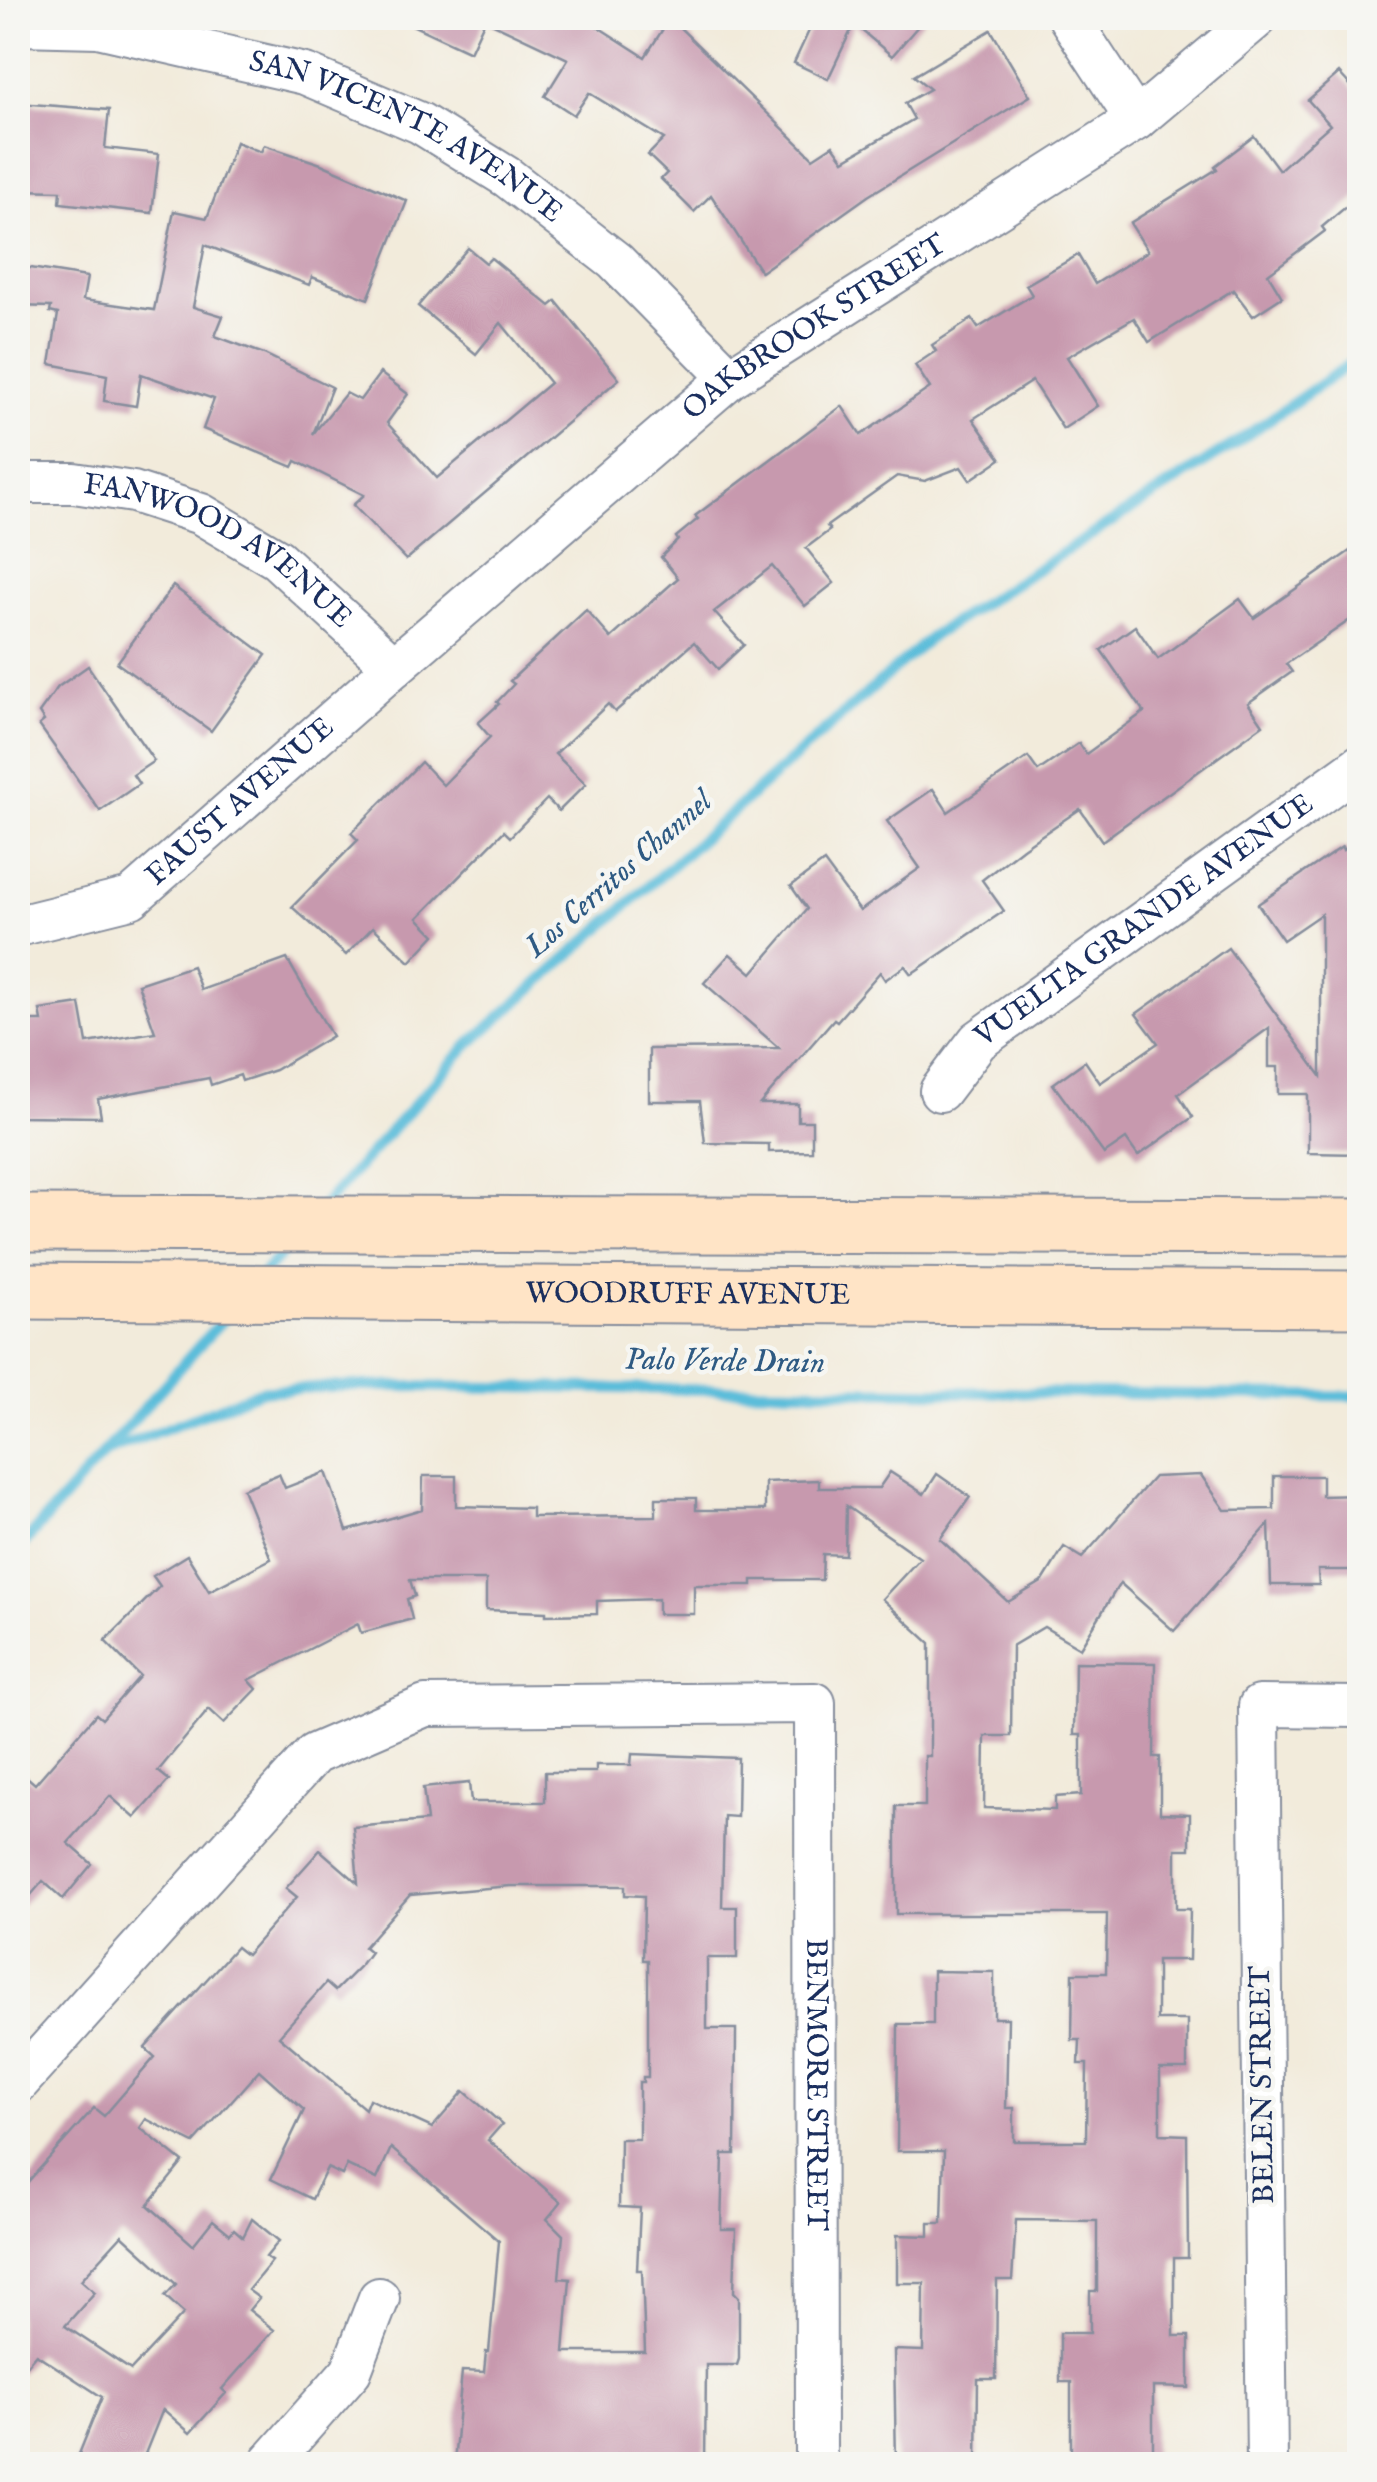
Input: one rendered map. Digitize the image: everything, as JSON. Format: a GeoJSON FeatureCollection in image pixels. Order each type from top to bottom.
{"type":"FeatureCollection","features":[{"type":"Feature","properties":{"kind":"main road"},"geometry":{"type":"LineString","coordinates":[[18,1223],[1360,1227]]}},
{"type":"Feature","properties":{"kind":"main road","name":"WOODRUFF AVENUE"},"geometry":{"type":"LineString","coordinates":[[18,1291],[1360,1299]]}},
{"type":"Feature","properties":{"kind":"street"},"geometry":{"type":"LineString","coordinates":[[1069,18],[1136,120]]}},
{"type":"Feature","properties":{"kind":"street","name":"OAKBROOK STREET"},"geometry":{"type":"LineString","coordinates":[[394,666],[730,378],[1136,120],[1258,18]]}},
{"type":"Feature","properties":{"kind":"street","name":"SAN VICENTE AVENUE"},"geometry":{"type":"LineString","coordinates":[[18,25],[98,26],[305,74],[420,123],[507,176],[615,261],[730,378]]}},
{"type":"Feature","properties":{"kind":"street","name":"FANWOOD AVENUE"},"geometry":{"type":"LineString","coordinates":[[18,483],[74,483],[133,492],[202,514],[277,559],[394,666]]}},
{"type":"Feature","properties":{"kind":"street","name":"FAUST AVENUE"},"geometry":{"type":"LineString","coordinates":[[18,926],[132,898],[394,666]]}},
{"type":"Feature","properties":{"kind":"street","name":"VUELTA GRANDE AVENUE"},"geometry":{"type":"LineString","coordinates":[[940,1090],[978,1041],[1360,765]]}},
{"type":"Feature","properties":{"kind":"street","name":"BENMORE STREET"},"geometry":{"type":"LineString","coordinates":[[18,2084],[314,1754],[425,1706],[814,1702],[816,2464]]}},
{"type":"Feature","properties":{"kind":"street","name":"BELEN STREET"},"geometry":{"type":"LineString","coordinates":[[1267,2464],[1259,1706],[1360,1707]]}},
{"type":"Feature","properties":{"kind":"street"},"geometry":{"type":"LineString","coordinates":[[270,2464],[351,2371],[379,2298]]}},
{"type":"Feature","properties":{"kind":"building"},"geometry":{"type":"Polygon","coordinates":[[[397,18],[584,18],[645,57],[670,18],[813,158],[833,145],[844,160],[914,119],[905,103],[930,89],[914,76],[991,30],[1030,96],[868,196],[761,272],[711,195],[694,212],[661,179],[667,173],[648,155],[664,139],[589,93],[574,115],[545,96],[568,59],[485,20],[470,52],[397,18]]]}},
{"type":"Feature","properties":{"kind":"building"},"geometry":{"type":"Polygon","coordinates":[[[815,18],[925,18],[892,56],[854,24],[828,79],[794,63],[815,18]]]}},
{"type":"Feature","properties":{"kind":"building"},"geometry":{"type":"Polygon","coordinates":[[[1339,73],[1360,96],[1360,195],[1322,227],[1325,231],[1268,274],[1282,297],[1253,316],[1233,290],[1149,342],[1134,318],[1067,357],[1098,406],[1063,429],[1032,381],[973,419],[1001,459],[970,480],[961,467],[925,481],[897,476],[827,526],[830,530],[806,548],[834,583],[805,606],[772,566],[714,612],[744,645],[718,669],[694,642],[615,712],[608,704],[555,754],[586,784],[559,811],[547,799],[510,837],[504,831],[418,918],[435,935],[410,962],[373,927],[346,955],[292,907],[358,840],[351,833],[421,762],[443,785],[490,737],[478,723],[499,704],[514,684],[510,681],[586,610],[611,638],[678,578],[661,557],[678,540],[676,537],[698,519],[695,516],[842,406],[861,435],[930,388],[915,365],[936,351],[932,345],[972,319],[978,328],[1032,295],[1026,285],[1078,255],[1095,284],[1148,251],[1130,223],[1217,169],[1215,166],[1254,136],[1279,170],[1330,125],[1308,100],[1339,73]]]}},
{"type":"Feature","properties":{"kind":"building"},"geometry":{"type":"Polygon","coordinates":[[[18,103],[109,110],[105,148],[159,154],[152,213],[60,203],[61,191],[18,190],[18,103]]]}},
{"type":"Feature","properties":{"kind":"building"},"geometry":{"type":"Polygon","coordinates":[[[236,142],[261,152],[264,145],[321,164],[407,201],[368,299],[312,277],[309,285],[205,245],[193,307],[223,316],[215,336],[264,354],[332,387],[313,434],[346,393],[360,400],[380,373],[408,394],[387,423],[437,478],[550,383],[501,323],[476,354],[418,306],[468,248],[486,263],[491,258],[550,306],[556,301],[619,379],[406,560],[353,505],[364,495],[296,461],[293,467],[203,429],[214,399],[141,374],[136,406],[104,401],[107,375],[50,364],[58,314],[50,312],[51,307],[18,306],[18,266],[87,277],[83,300],[154,310],[174,211],[207,218],[236,142]]]}},
{"type":"Feature","properties":{"kind":"building"},"geometry":{"type":"Polygon","coordinates":[[[1360,544],[1360,613],[1286,664],[1292,672],[1248,703],[1263,725],[1102,841],[1080,809],[1023,848],[982,880],[1004,911],[911,974],[905,966],[885,980],[880,972],[837,1021],[834,1019],[760,1104],[798,1104],[798,1121],[812,1121],[812,1151],[769,1152],[769,1144],[705,1143],[700,1101],[649,1101],[649,1049],[779,1048],[704,983],[730,954],[752,973],[807,909],[791,886],[824,862],[860,911],[920,868],[887,821],[933,789],[948,812],[1028,757],[1038,771],[1079,743],[1086,754],[1144,712],[1101,650],[1135,626],[1158,659],[1240,599],[1254,618],[1360,544]]]}},
{"type":"Feature","properties":{"kind":"building"},"geometry":{"type":"Polygon","coordinates":[[[173,586],[266,655],[211,731],[117,663],[173,586]]]}},
{"type":"Feature","properties":{"kind":"building"},"geometry":{"type":"Polygon","coordinates":[[[88,666],[154,761],[133,775],[139,784],[100,811],[39,725],[44,721],[39,713],[58,687],[88,666]]]}},
{"type":"Feature","properties":{"kind":"building"},"geometry":{"type":"Polygon","coordinates":[[[1360,842],[1360,1154],[1308,1153],[1308,1094],[1278,1094],[1278,1067],[1269,1067],[1269,1028],[1178,1094],[1193,1117],[1138,1156],[1126,1139],[1104,1154],[1053,1084],[1085,1061],[1100,1083],[1158,1043],[1136,1014],[1228,948],[1321,1076],[1321,914],[1283,940],[1258,904],[1342,847],[1343,850],[1360,842]]]}},
{"type":"Feature","properties":{"kind":"building"},"geometry":{"type":"Polygon","coordinates":[[[287,959],[332,1036],[275,1070],[242,1081],[240,1075],[211,1085],[209,1078],[98,1099],[101,1117],[18,1116],[18,1021],[42,1021],[40,1010],[80,1004],[87,1043],[155,1032],[138,984],[192,966],[201,990],[287,959]]]}},
{"type":"Feature","properties":{"kind":"building"},"geometry":{"type":"Polygon","coordinates":[[[326,1472],[347,1531],[422,1509],[423,1476],[456,1476],[456,1506],[532,1508],[532,1517],[656,1516],[656,1498],[696,1498],[696,1510],[765,1510],[765,1482],[819,1480],[819,1488],[879,1488],[890,1472],[924,1494],[937,1474],[970,1497],[940,1539],[1008,1602],[1043,1581],[1064,1547],[1082,1558],[1154,1477],[1201,1475],[1225,1510],[1274,1509],[1274,1476],[1322,1476],[1322,1496],[1360,1495],[1360,1570],[1318,1570],[1319,1585],[1271,1585],[1269,1524],[1174,1631],[1120,1583],[1080,1648],[1044,1627],[1012,1646],[1011,1736],[985,1736],[984,1808],[1055,1810],[1055,1797],[1081,1795],[1081,1735],[1074,1735],[1075,1662],[1155,1663],[1154,1757],[1160,1757],[1160,1813],[1190,1814],[1190,1849],[1176,1849],[1176,1909],[1190,1909],[1189,1960],[1157,1960],[1157,2020],[1187,2020],[1187,2069],[1160,2069],[1160,2134],[1187,2135],[1188,2258],[1174,2258],[1174,2336],[1189,2336],[1189,2388],[1153,2387],[1153,2464],[1071,2464],[1071,2382],[1060,2382],[1060,2333],[1090,2333],[1090,2291],[1097,2291],[1097,2221],[1016,2220],[1012,2280],[997,2280],[996,2379],[978,2379],[977,2464],[896,2464],[894,2350],[923,2351],[924,2283],[897,2283],[897,2235],[929,2236],[929,2223],[942,2223],[944,2151],[897,2151],[898,2024],[933,2024],[933,1971],[994,1972],[994,2018],[1008,2018],[1006,2108],[1014,2108],[1014,2141],[1086,2141],[1087,2064],[1079,2064],[1080,2040],[1072,2040],[1073,1973],[1106,1973],[1107,1914],[896,1914],[896,1806],[925,1806],[925,1756],[930,1756],[930,1643],[882,1599],[920,1558],[846,1506],[845,1555],[823,1554],[822,1580],[694,1585],[694,1614],[658,1614],[658,1599],[597,1601],[597,1614],[486,1610],[486,1580],[410,1580],[415,1596],[407,1599],[412,1619],[361,1633],[358,1624],[249,1680],[257,1689],[224,1723],[209,1709],[158,1771],[169,1780],[135,1818],[110,1796],[68,1843],[92,1864],[63,1899],[43,1881],[18,1910],[18,1769],[35,1784],[96,1714],[102,1719],[140,1676],[105,1641],[160,1586],[153,1576],[187,1555],[209,1591],[271,1559],[243,1489],[279,1474],[285,1488],[326,1472]]]}},
{"type":"Feature","properties":{"kind":"building"},"geometry":{"type":"Polygon","coordinates":[[[632,1754],[738,1758],[737,1817],[724,1816],[722,1907],[737,1907],[737,1958],[707,1958],[707,2029],[736,2029],[735,2154],[723,2154],[721,2229],[736,2229],[734,2292],[739,2297],[739,2359],[737,2365],[706,2365],[705,2464],[454,2464],[462,2371],[484,2372],[489,2352],[499,2241],[391,2148],[377,2179],[347,2165],[342,2175],[327,2168],[312,2199],[271,2179],[304,2110],[259,2070],[194,2143],[146,2119],[140,2128],[183,2162],[148,2205],[193,2245],[213,2220],[230,2234],[234,2229],[243,2237],[252,2219],[279,2241],[266,2257],[272,2261],[248,2290],[259,2298],[249,2310],[274,2330],[222,2389],[226,2393],[190,2433],[163,2409],[141,2464],[75,2464],[102,2397],[36,2354],[18,2375],[18,2193],[94,2108],[104,2116],[155,2057],[145,2048],[236,1947],[246,1955],[297,1897],[286,1888],[320,1850],[358,1883],[353,1827],[427,1821],[423,1788],[469,1783],[471,1802],[545,1802],[545,1772],[596,1772],[596,1765],[631,1765],[632,1754]],[[510,1886],[410,1895],[364,1947],[370,1952],[359,1967],[335,1991],[326,1983],[279,2036],[365,2109],[369,2099],[432,2128],[464,2091],[502,2124],[488,2140],[561,2202],[547,2219],[563,2235],[559,2278],[570,2279],[564,2352],[645,2352],[642,2270],[637,2270],[640,2208],[619,2207],[620,2139],[639,2139],[639,2082],[648,2077],[644,1896],[625,1895],[625,1886],[510,1886]],[[122,2235],[81,2280],[95,2292],[65,2326],[131,2370],[184,2313],[165,2296],[176,2284],[122,2235]]]}},
{"type":"Feature","properties":{"kind":"waterway","name":"Los Cerritos Channel"},"geometry":{"type":"LineString","coordinates":[[323,1206],[466,1047],[932,636],[1234,444],[1360,357]]}},
{"type":"Feature","properties":{"kind":"waterway","name":"Los Cerritos Channel"},"geometry":{"type":"LineString","coordinates":[[263,1274],[291,1243]]}},
{"type":"Feature","properties":{"kind":"waterway","name":"Los Cerritos Channel"},"geometry":{"type":"LineString","coordinates":[[18,1550],[231,1310]]}},
{"type":"Feature","properties":{"kind":"waterway","name":"Palo Verde Drain"},"geometry":{"type":"LineString","coordinates":[[106,1452],[261,1391],[353,1386],[1360,1396]]}}]}
